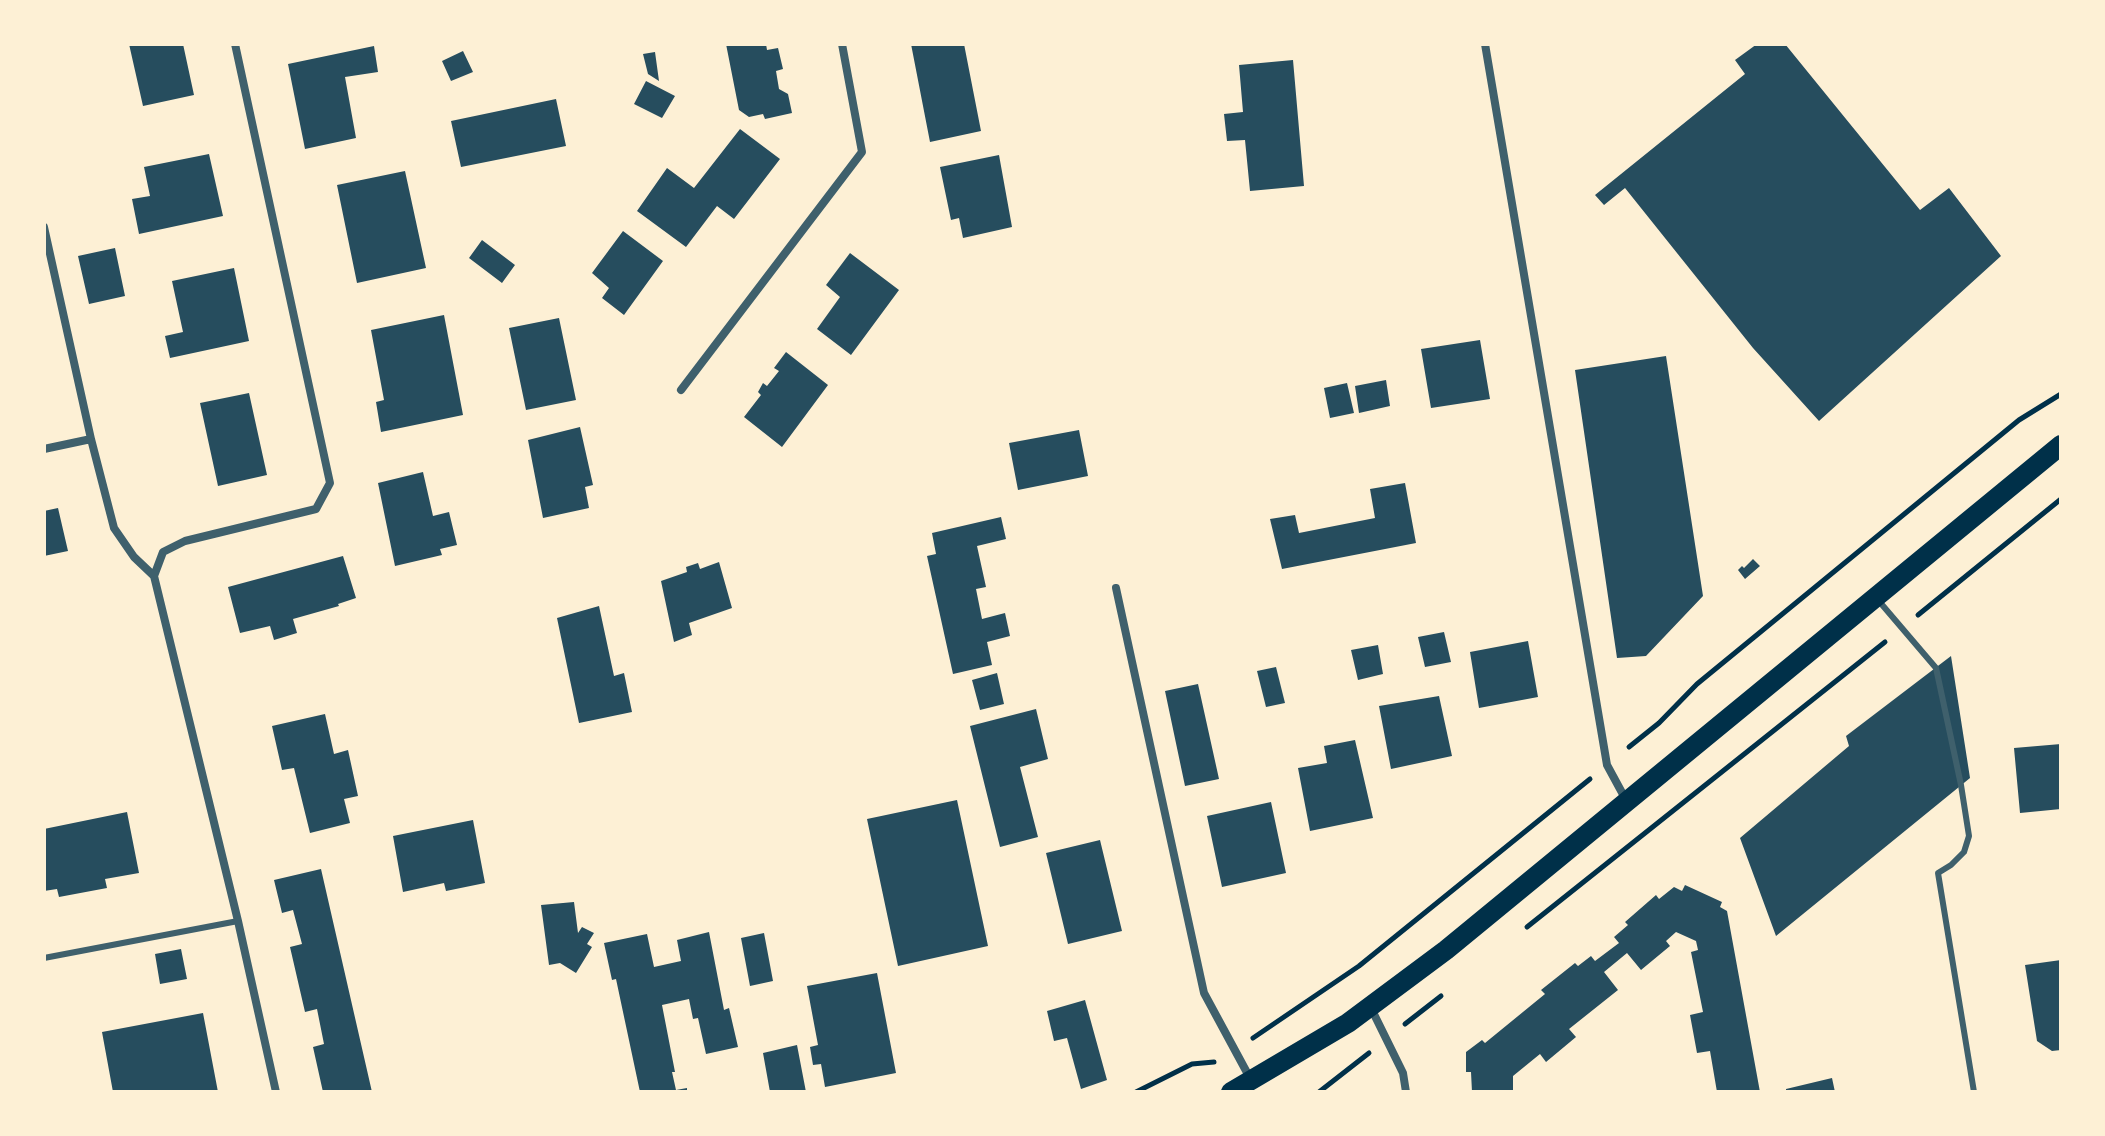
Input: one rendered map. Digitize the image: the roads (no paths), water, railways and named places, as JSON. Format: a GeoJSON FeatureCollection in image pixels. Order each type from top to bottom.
{"type":"FeatureCollection","features":[{"type":"Feature","properties":{"kind":"main road"},"geometry":{"type":"LineString","coordinates":[[1231,1092],[1305,1051],[1371,1007],[1446,950],[2061,445]]}},
{"type":"Feature","properties":{"kind":"street"},"geometry":{"type":"LineString","coordinates":[[154,576],[163,552],[185,541],[316,509],[330,483],[235,44]]}},
{"type":"Feature","properties":{"kind":"street"},"geometry":{"type":"LineString","coordinates":[[681,390],[862,152],[842,44]]}},
{"type":"Feature","properties":{"kind":"street"},"geometry":{"type":"LineString","coordinates":[[1485,44],[1607,765],[1627,801]]}},
{"type":"Feature","properties":{"kind":"street"},"geometry":{"type":"LineString","coordinates":[[44,227],[114,528],[134,557],[154,576],[276,1092]]}},
{"type":"Feature","properties":{"kind":"street"},"geometry":{"type":"LineString","coordinates":[[44,449],[91,439]]}},
{"type":"Feature","properties":{"kind":"street"},"geometry":{"type":"LineString","coordinates":[[1116,588],[1204,993],[1251,1081]]}},
{"type":"Feature","properties":{"kind":"street"},"geometry":{"type":"LineString","coordinates":[[1371,1007],[1403,1073],[1406,1092]]}},
{"type":"Feature","properties":{"kind":"lane"},"geometry":{"type":"LineString","coordinates":[[1875,598],[1936,668],[1969,836],[1964,852],[1938,873],[1974,1092]]}},
{"type":"Feature","properties":{"kind":"lane"},"geometry":{"type":"LineString","coordinates":[[44,958],[238,921]]}}]}
